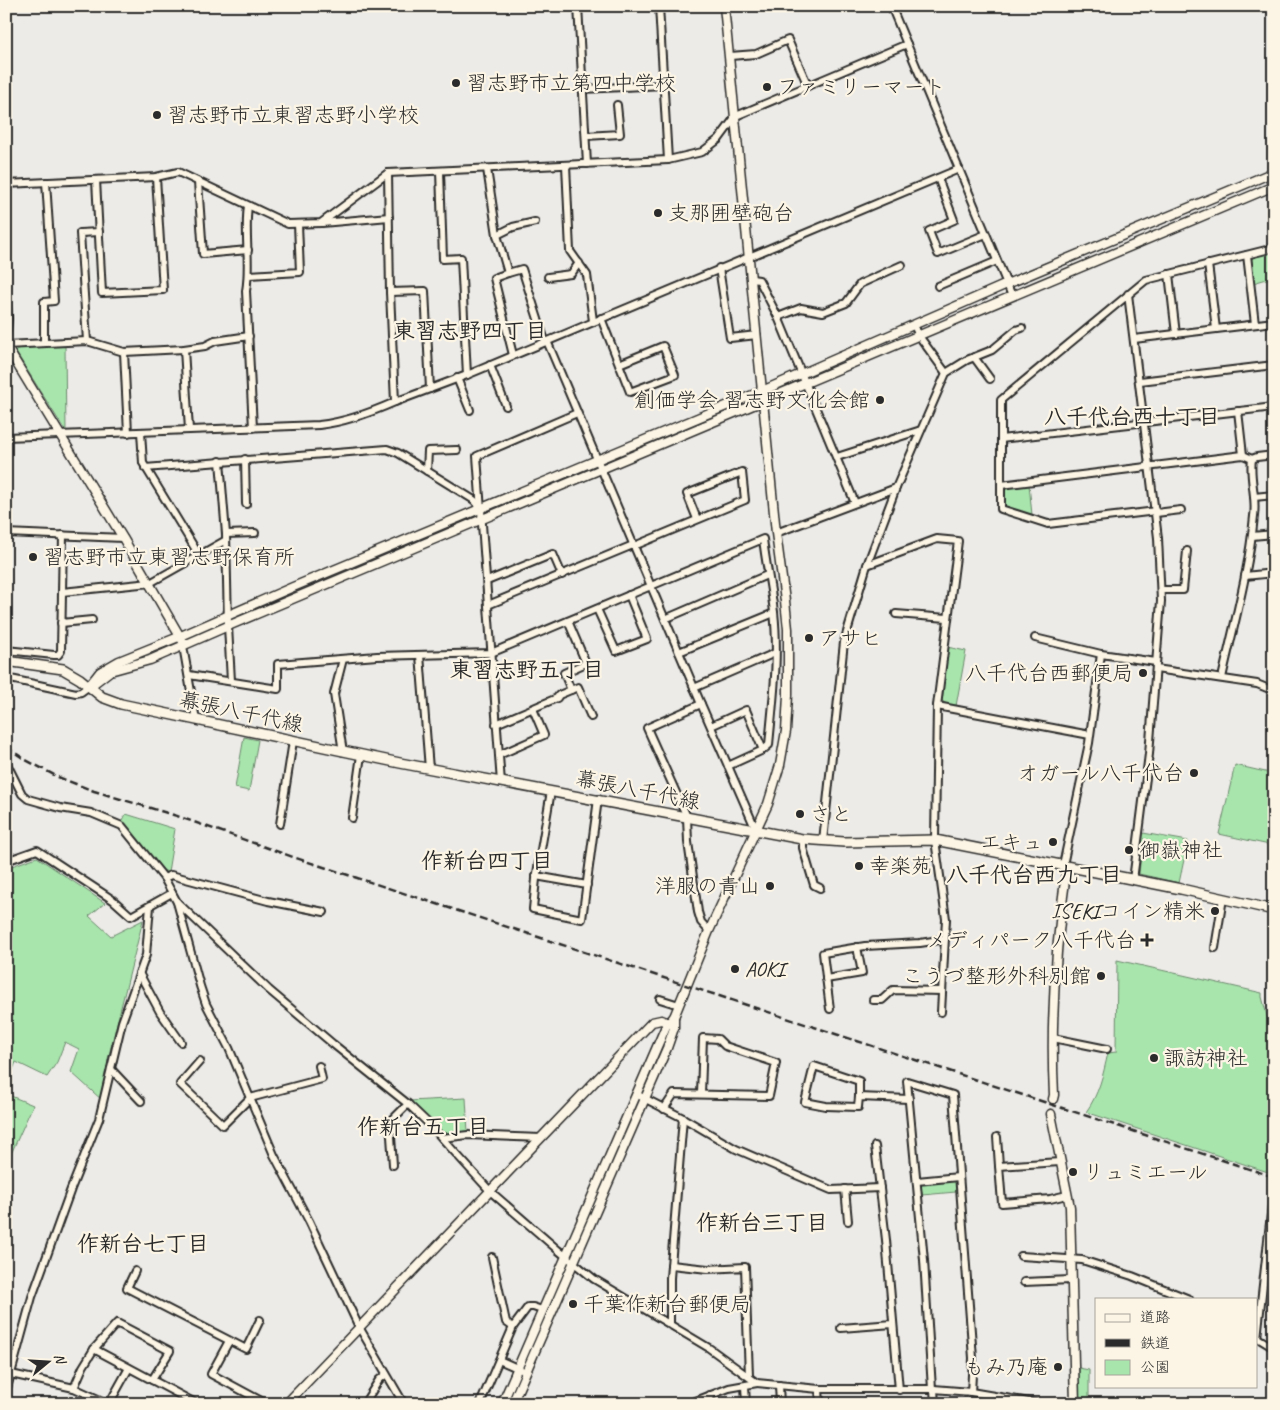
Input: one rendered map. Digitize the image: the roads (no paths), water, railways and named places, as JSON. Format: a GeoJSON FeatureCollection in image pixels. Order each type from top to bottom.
{"type":"FeatureCollection","features":[{"type":"Feature","properties":{"kind":"main road","name":"幕張八千代線"},"geometry":{"type":"LineString","coordinates":[[6,662],[63,669],[75,675],[102,697],[121,704],[429,769],[598,799],[803,839],[823,841],[935,840],[1274,910]]}},
{"type":"Feature","properties":{"kind":"street"},"geometry":{"type":"LineString","coordinates":[[578,6],[587,164]]}},
{"type":"Feature","properties":{"kind":"street"},"geometry":{"type":"LineString","coordinates":[[659,6],[668,160]]}},
{"type":"Feature","properties":{"kind":"street"},"geometry":{"type":"LineString","coordinates":[[502,1404],[666,1026],[674,1017],[708,931],[768,804],[780,765],[786,731],[788,629],[776,533],[724,6]]}},
{"type":"Feature","properties":{"kind":"street"},"geometry":{"type":"LineString","coordinates":[[891,6],[1012,296]]}},
{"type":"Feature","properties":{"kind":"street"},"geometry":{"type":"LineString","coordinates":[[730,56],[756,54],[788,40],[808,86]]}},
{"type":"Feature","properties":{"kind":"street"},"geometry":{"type":"LineString","coordinates":[[321,223],[388,173],[668,160],[702,152],[719,139],[736,116],[907,44]]}},
{"type":"Feature","properties":{"kind":"street"},"geometry":{"type":"LineString","coordinates":[[583,89],[664,85]]}},
{"type":"Feature","properties":{"kind":"street"},"geometry":{"type":"LineString","coordinates":[[586,136],[620,134],[617,105]]}},
{"type":"Feature","properties":{"kind":"street"},"geometry":{"type":"LineString","coordinates":[[566,165],[570,251],[588,275],[593,321]]}},
{"type":"Feature","properties":{"kind":"street"},"geometry":{"type":"LineString","coordinates":[[487,169],[497,235],[508,273]]}},
{"type":"Feature","properties":{"kind":"street"},"geometry":{"type":"LineString","coordinates":[[6,438],[338,423],[362,416],[467,375],[718,268],[959,169]]}},
{"type":"Feature","properties":{"kind":"street"},"geometry":{"type":"LineString","coordinates":[[440,171],[444,259],[461,258],[467,375]]}},
{"type":"Feature","properties":{"kind":"street"},"geometry":{"type":"LineString","coordinates":[[6,184],[156,177],[178,172],[288,224],[373,219],[389,216]]}},
{"type":"Feature","properties":{"kind":"street"},"geometry":{"type":"LineString","coordinates":[[89,686],[95,677],[112,664],[762,391],[1007,284],[1274,172]]}},
{"type":"Feature","properties":{"kind":"street"},"geometry":{"type":"LineString","coordinates":[[388,173],[390,292],[395,402]]}},
{"type":"Feature","properties":{"kind":"street"},"geometry":{"type":"LineString","coordinates":[[96,180],[102,293],[163,290],[156,177]]}},
{"type":"Feature","properties":{"kind":"street"},"geometry":{"type":"LineString","coordinates":[[938,178],[954,220],[929,231],[938,254],[986,234]]}},
{"type":"Feature","properties":{"kind":"street"},"geometry":{"type":"LineString","coordinates":[[44,343],[44,302],[54,301],[46,182]]}},
{"type":"Feature","properties":{"kind":"street"},"geometry":{"type":"LineString","coordinates":[[198,182],[203,254],[248,250]]}},
{"type":"Feature","properties":{"kind":"street"},"geometry":{"type":"LineString","coordinates":[[6,678],[76,693],[81,692],[110,672],[150,660],[1274,186]]}},
{"type":"Feature","properties":{"kind":"street"},"geometry":{"type":"LineString","coordinates":[[248,206],[246,216],[249,275],[246,291],[253,428]]}},
{"type":"Feature","properties":{"kind":"street"},"geometry":{"type":"LineString","coordinates":[[497,235],[513,227],[535,222]]}},
{"type":"Feature","properties":{"kind":"street"},"geometry":{"type":"LineString","coordinates":[[249,275],[300,272],[298,224]]}},
{"type":"Feature","properties":{"kind":"street"},"geometry":{"type":"LineString","coordinates":[[87,341],[80,233],[99,232]]}},
{"type":"Feature","properties":{"kind":"street"},"geometry":{"type":"LineString","coordinates":[[1181,510],[1048,524],[1001,509],[1000,400],[1146,280],[1274,248]]}},
{"type":"Feature","properties":{"kind":"street"},"geometry":{"type":"LineString","coordinates":[[1247,255],[1255,324]]}},
{"type":"Feature","properties":{"kind":"street"},"geometry":{"type":"LineString","coordinates":[[938,286],[997,261]]}},
{"type":"Feature","properties":{"kind":"street"},"geometry":{"type":"LineString","coordinates":[[548,277],[571,274],[579,263]]}},
{"type":"Feature","properties":{"kind":"street"},"geometry":{"type":"LineString","coordinates":[[1208,264],[1216,329]]}},
{"type":"Feature","properties":{"kind":"street"},"geometry":{"type":"LineString","coordinates":[[778,317],[801,308],[823,312],[846,303],[860,284],[902,265]]}},
{"type":"Feature","properties":{"kind":"street"},"geometry":{"type":"LineString","coordinates":[[718,268],[730,338],[757,335]]}},
{"type":"Feature","properties":{"kind":"street"},"geometry":{"type":"LineString","coordinates":[[513,355],[494,278],[522,269],[546,341],[756,830]]}},
{"type":"Feature","properties":{"kind":"street"},"geometry":{"type":"LineString","coordinates":[[1169,274],[1176,334]]}},
{"type":"Feature","properties":{"kind":"street"},"geometry":{"type":"LineString","coordinates":[[752,279],[759,280],[778,317],[855,502]]}},
{"type":"Feature","properties":{"kind":"street"},"geometry":{"type":"LineString","coordinates":[[390,292],[425,291],[430,388]]}},
{"type":"Feature","properties":{"kind":"street"},"geometry":{"type":"LineString","coordinates":[[6,293],[6,341]]}},
{"type":"Feature","properties":{"kind":"street"},"geometry":{"type":"LineString","coordinates":[[1128,294],[1156,512],[1161,590],[1149,754],[1133,880]]}},
{"type":"Feature","properties":{"kind":"street"},"geometry":{"type":"LineString","coordinates":[[601,318],[619,364],[630,392],[675,375],[663,346],[619,364]]}},
{"type":"Feature","properties":{"kind":"street"},"geometry":{"type":"LineString","coordinates":[[1134,339],[1274,322]]}},
{"type":"Feature","properties":{"kind":"street"},"geometry":{"type":"LineString","coordinates":[[914,325],[919,336],[946,373]]}},
{"type":"Feature","properties":{"kind":"street"},"geometry":{"type":"LineString","coordinates":[[823,841],[844,642],[867,564],[896,488],[946,373],[974,357],[992,350],[1016,330],[1022,328]]}},
{"type":"Feature","properties":{"kind":"street"},"geometry":{"type":"LineString","coordinates":[[196,720],[181,636],[62,435],[6,346],[87,341],[124,352],[184,349],[205,346],[215,340],[249,336]]}},
{"type":"Feature","properties":{"kind":"street"},"geometry":{"type":"LineString","coordinates":[[184,349],[189,430]]}},
{"type":"Feature","properties":{"kind":"street"},"geometry":{"type":"LineString","coordinates":[[124,352],[128,432]]}},
{"type":"Feature","properties":{"kind":"street"},"geometry":{"type":"LineString","coordinates":[[974,357],[990,380]]}},
{"type":"Feature","properties":{"kind":"street"},"geometry":{"type":"LineString","coordinates":[[490,365],[506,406]]}},
{"type":"Feature","properties":{"kind":"street"},"geometry":{"type":"LineString","coordinates":[[1140,381],[1274,365]]}},
{"type":"Feature","properties":{"kind":"street"},"geometry":{"type":"LineString","coordinates":[[458,378],[470,410]]}},
{"type":"Feature","properties":{"kind":"street"},"geometry":{"type":"LineString","coordinates":[[1001,439],[1274,407]]}},
{"type":"Feature","properties":{"kind":"street"},"geometry":{"type":"LineString","coordinates":[[1238,410],[1243,456]]}},
{"type":"Feature","properties":{"kind":"street"},"geometry":{"type":"LineString","coordinates":[[501,782],[478,456],[578,413]]}},
{"type":"Feature","properties":{"kind":"street"},"geometry":{"type":"LineString","coordinates":[[837,457],[921,430]]}},
{"type":"Feature","properties":{"kind":"street"},"geometry":{"type":"LineString","coordinates":[[141,432],[145,468],[199,555]]}},
{"type":"Feature","properties":{"kind":"street"},"geometry":{"type":"LineString","coordinates":[[145,468],[387,449],[398,453],[474,500],[482,509]]}},
{"type":"Feature","properties":{"kind":"street"},"geometry":{"type":"LineString","coordinates":[[427,471],[428,451],[457,450]]}},
{"type":"Feature","properties":{"kind":"street"},"geometry":{"type":"LineString","coordinates":[[1001,484],[1243,456],[1252,459],[1274,455]]}},
{"type":"Feature","properties":{"kind":"street"},"geometry":{"type":"LineString","coordinates":[[1222,678],[1252,536],[1255,513],[1252,459]]}},
{"type":"Feature","properties":{"kind":"street"},"geometry":{"type":"LineString","coordinates":[[245,460],[246,504]]}},
{"type":"Feature","properties":{"kind":"street"},"geometry":{"type":"LineString","coordinates":[[220,461],[226,537],[227,616],[231,680]]}},
{"type":"Feature","properties":{"kind":"street"},"geometry":{"type":"LineString","coordinates":[[488,605],[745,500],[742,472],[687,494],[697,519]]}},
{"type":"Feature","properties":{"kind":"street"},"geometry":{"type":"LineString","coordinates":[[776,533],[896,488]]}},
{"type":"Feature","properties":{"kind":"street"},"geometry":{"type":"LineString","coordinates":[[1254,497],[1274,495]]}},
{"type":"Feature","properties":{"kind":"street"},"geometry":{"type":"LineString","coordinates":[[6,533],[123,538]]}},
{"type":"Feature","properties":{"kind":"street"},"geometry":{"type":"LineString","coordinates":[[62,592],[150,583],[226,537],[255,533]]}},
{"type":"Feature","properties":{"kind":"street"},"geometry":{"type":"LineString","coordinates":[[1252,536],[1274,534]]}},
{"type":"Feature","properties":{"kind":"street"},"geometry":{"type":"LineString","coordinates":[[6,650],[58,655],[60,651],[63,536]]}},
{"type":"Feature","properties":{"kind":"street"},"geometry":{"type":"LineString","coordinates":[[867,564],[937,539],[958,541],[936,706],[935,840],[946,918],[941,1012]]}},
{"type":"Feature","properties":{"kind":"street"},"geometry":{"type":"LineString","coordinates":[[189,675],[231,680],[278,689],[278,664],[420,655],[491,653],[763,540],[774,613],[775,653],[775,682],[768,746],[728,766]]}},
{"type":"Feature","properties":{"kind":"street"},"geometry":{"type":"LineString","coordinates":[[1161,590],[1183,590],[1187,551]]}},
{"type":"Feature","properties":{"kind":"street"},"geometry":{"type":"LineString","coordinates":[[487,581],[553,554],[562,574]]}},
{"type":"Feature","properties":{"kind":"street"},"geometry":{"type":"LineString","coordinates":[[1245,576],[1274,574]]}},
{"type":"Feature","properties":{"kind":"street"},"geometry":{"type":"LineString","coordinates":[[665,619],[767,575]]}},
{"type":"Feature","properties":{"kind":"street"},"geometry":{"type":"LineString","coordinates":[[597,609],[616,652],[647,639],[629,595]]}},
{"type":"Feature","properties":{"kind":"street"},"geometry":{"type":"LineString","coordinates":[[679,652],[774,613]]}},
{"type":"Feature","properties":{"kind":"street"},"geometry":{"type":"LineString","coordinates":[[896,614],[948,618]]}},
{"type":"Feature","properties":{"kind":"street"},"geometry":{"type":"LineString","coordinates":[[61,624],[92,620]]}},
{"type":"Feature","properties":{"kind":"street"},"geometry":{"type":"LineString","coordinates":[[568,621],[586,663],[564,673],[571,690]]}},
{"type":"Feature","properties":{"kind":"street"},"geometry":{"type":"LineString","coordinates":[[1035,638],[1101,654],[1257,684],[1274,691]]}},
{"type":"Feature","properties":{"kind":"street"},"geometry":{"type":"LineString","coordinates":[[694,688],[775,653]]}},
{"type":"Feature","properties":{"kind":"street"},"geometry":{"type":"LineString","coordinates":[[1053,1099],[1052,1013],[1065,866],[1090,735],[1101,654]]}},
{"type":"Feature","properties":{"kind":"street"},"geometry":{"type":"LineString","coordinates":[[420,655],[429,769]]}},
{"type":"Feature","properties":{"kind":"street"},"geometry":{"type":"LineString","coordinates":[[343,659],[334,694],[343,752]]}},
{"type":"Feature","properties":{"kind":"street"},"geometry":{"type":"LineString","coordinates":[[496,724],[533,709],[578,687],[591,718]]}},
{"type":"Feature","properties":{"kind":"street"},"geometry":{"type":"LineString","coordinates":[[701,704],[647,728],[687,817],[688,842],[698,912],[701,922],[708,931]]}},
{"type":"Feature","properties":{"kind":"street"},"geometry":{"type":"LineString","coordinates":[[936,706],[1090,735]]}},
{"type":"Feature","properties":{"kind":"street"},"geometry":{"type":"LineString","coordinates":[[498,755],[544,735],[533,709]]}},
{"type":"Feature","properties":{"kind":"street"},"geometry":{"type":"LineString","coordinates":[[711,726],[746,710],[763,750]]}},
{"type":"Feature","properties":{"kind":"street"},"geometry":{"type":"LineString","coordinates":[[280,824],[293,741]]}},
{"type":"Feature","properties":{"kind":"street"},"geometry":{"type":"LineString","coordinates":[[352,818],[361,755]]}},
{"type":"Feature","properties":{"kind":"street"},"geometry":{"type":"LineString","coordinates":[[6,762],[22,794],[28,799],[60,808],[91,813],[122,826],[164,878],[177,902],[206,1004],[229,1048],[274,1155],[309,1221],[359,1327],[402,1402]]}},
{"type":"Feature","properties":{"kind":"street"},"geometry":{"type":"LineString","coordinates":[[551,791],[536,876],[533,909],[574,918],[582,919],[598,799]]}},
{"type":"Feature","properties":{"kind":"street"},"geometry":{"type":"LineString","coordinates":[[803,839],[803,848],[814,885],[820,888]]}},
{"type":"Feature","properties":{"kind":"street"},"geometry":{"type":"LineString","coordinates":[[6,861],[37,850],[106,895],[132,916],[172,893]]}},
{"type":"Feature","properties":{"kind":"street"},"geometry":{"type":"LineString","coordinates":[[164,878],[171,875],[268,901],[324,912]]}},
{"type":"Feature","properties":{"kind":"street"},"geometry":{"type":"LineString","coordinates":[[536,876],[587,884]]}},
{"type":"Feature","properties":{"kind":"street"},"geometry":{"type":"LineString","coordinates":[[1215,948],[1223,898]]}},
{"type":"Feature","properties":{"kind":"street"},"geometry":{"type":"LineString","coordinates":[[177,902],[269,990],[408,1104],[490,1191],[565,1256],[594,1279],[709,1348],[757,1383]]}},
{"type":"Feature","properties":{"kind":"street"},"geometry":{"type":"LineString","coordinates":[[6,1392],[32,1297],[71,1189],[99,1119],[122,1022],[146,954],[150,906]]}},
{"type":"Feature","properties":{"kind":"street"},"geometry":{"type":"LineString","coordinates":[[830,1009],[823,953],[857,947],[920,943],[945,939]]}},
{"type":"Feature","properties":{"kind":"street"},"geometry":{"type":"LineString","coordinates":[[826,978],[862,973],[857,947]]}},
{"type":"Feature","properties":{"kind":"street"},"geometry":{"type":"LineString","coordinates":[[139,973],[160,1012],[181,1042]]}},
{"type":"Feature","properties":{"kind":"street"},"geometry":{"type":"LineString","coordinates":[[873,1000],[882,1000],[893,990],[942,991]]}},
{"type":"Feature","properties":{"kind":"street"},"geometry":{"type":"LineString","coordinates":[[660,999],[679,1005]]}},
{"type":"Feature","properties":{"kind":"street"},"geometry":{"type":"LineString","coordinates":[[512,1404],[645,1099],[674,1028],[674,1017]]}},
{"type":"Feature","properties":{"kind":"street"},"geometry":{"type":"LineString","coordinates":[[286,1404],[652,1022],[661,1020],[669,1023]]}},
{"type":"Feature","properties":{"kind":"street"},"geometry":{"type":"LineString","coordinates":[[664,1108],[674,1094],[769,1096],[776,1063],[725,1046],[718,1039],[703,1038],[701,1094]]}},
{"type":"Feature","properties":{"kind":"street"},"geometry":{"type":"LineString","coordinates":[[1053,1038],[1107,1049]]}},
{"type":"Feature","properties":{"kind":"street"},"geometry":{"type":"LineString","coordinates":[[200,1061],[180,1084],[223,1125],[250,1098],[322,1079],[319,1066]]}},
{"type":"Feature","properties":{"kind":"street"},"geometry":{"type":"LineString","coordinates":[[814,1066],[859,1081],[859,1096],[858,1107],[826,1106],[806,1102],[814,1066]]}},
{"type":"Feature","properties":{"kind":"street"},"geometry":{"type":"LineString","coordinates":[[111,1070],[141,1101]]}},
{"type":"Feature","properties":{"kind":"street"},"geometry":{"type":"LineString","coordinates":[[935,1404],[907,1081],[952,1095],[973,1358],[971,1392]]}},
{"type":"Feature","properties":{"kind":"street"},"geometry":{"type":"LineString","coordinates":[[636,1094],[736,1148],[831,1190],[880,1188]]}},
{"type":"Feature","properties":{"kind":"street"},"geometry":{"type":"LineString","coordinates":[[859,1096],[909,1099]]}},
{"type":"Feature","properties":{"kind":"street"},"geometry":{"type":"LineString","coordinates":[[393,1165],[390,1122],[408,1104]]}},
{"type":"Feature","properties":{"kind":"street"},"geometry":{"type":"LineString","coordinates":[[1051,1114],[1070,1207],[1074,1404]]}},
{"type":"Feature","properties":{"kind":"street"},"geometry":{"type":"LineString","coordinates":[[670,1325],[671,1265],[683,1118]]}},
{"type":"Feature","properties":{"kind":"street"},"geometry":{"type":"LineString","coordinates":[[442,1138],[468,1135],[541,1138]]}},
{"type":"Feature","properties":{"kind":"street"},"geometry":{"type":"LineString","coordinates":[[997,1137],[1002,1203],[1050,1199],[1067,1195]]}},
{"type":"Feature","properties":{"kind":"street"},"geometry":{"type":"LineString","coordinates":[[875,1146],[899,1390]]}},
{"type":"Feature","properties":{"kind":"street"},"geometry":{"type":"LineString","coordinates":[[999,1166],[1060,1162]]}},
{"type":"Feature","properties":{"kind":"street"},"geometry":{"type":"LineString","coordinates":[[917,1180],[958,1177]]}},
{"type":"Feature","properties":{"kind":"street"},"geometry":{"type":"LineString","coordinates":[[1258,1329],[1274,1188]]}},
{"type":"Feature","properties":{"kind":"street"},"geometry":{"type":"LineString","coordinates":[[844,1189],[848,1222]]}},
{"type":"Feature","properties":{"kind":"street"},"geometry":{"type":"LineString","coordinates":[[1021,1256],[1082,1260],[1119,1271],[1186,1298]]}},
{"type":"Feature","properties":{"kind":"street"},"geometry":{"type":"LineString","coordinates":[[492,1257],[506,1322],[513,1327]]}},
{"type":"Feature","properties":{"kind":"street"},"geometry":{"type":"LineString","coordinates":[[671,1265],[708,1269],[744,1268],[749,1376]]}},
{"type":"Feature","properties":{"kind":"street"},"geometry":{"type":"LineString","coordinates":[[135,1271],[127,1288],[246,1349],[260,1320]]}},
{"type":"Feature","properties":{"kind":"street"},"geometry":{"type":"LineString","coordinates":[[1024,1282],[1071,1280]]}},
{"type":"Feature","properties":{"kind":"street"},"geometry":{"type":"LineString","coordinates":[[480,1404],[513,1327],[528,1307],[532,1306],[542,1310]]}},
{"type":"Feature","properties":{"kind":"street"},"geometry":{"type":"LineString","coordinates":[[74,1388],[83,1367],[94,1349],[117,1323],[170,1351],[152,1380]]}},
{"type":"Feature","properties":{"kind":"street"},"geometry":{"type":"LineString","coordinates":[[841,1328],[893,1324]]}},
{"type":"Feature","properties":{"kind":"street"},"geometry":{"type":"LineString","coordinates":[[1258,1339],[1274,1348]]}},
{"type":"Feature","properties":{"kind":"street"},"geometry":{"type":"LineString","coordinates":[[229,1341],[211,1374],[267,1404]]}},
{"type":"Feature","properties":{"kind":"street"},"geometry":{"type":"LineString","coordinates":[[94,1349],[197,1404]]}},
{"type":"Feature","properties":{"kind":"street"},"geometry":{"type":"LineString","coordinates":[[499,1360],[526,1372]]}},
{"type":"Feature","properties":{"kind":"street"},"geometry":{"type":"LineString","coordinates":[[11,1374],[74,1388],[109,1404],[129,1368]]}},
{"type":"Feature","properties":{"kind":"street"},"geometry":{"type":"LineString","coordinates":[[364,1404],[386,1374]]}},
{"type":"Feature","properties":{"kind":"street"},"geometry":{"type":"LineString","coordinates":[[688,1404],[729,1388],[757,1383],[819,1389],[933,1389],[971,1392],[1041,1404]]}},
{"type":"Feature","properties":{"kind":"street"},"geometry":{"type":"LineString","coordinates":[[779,1385],[780,1404]]}},
{"type":"Feature","properties":{"kind":"street"},"geometry":{"type":"LineString","coordinates":[[744,1386],[746,1404]]}},
{"type":"Feature","properties":{"kind":"street"},"geometry":{"type":"LineString","coordinates":[[819,1389],[820,1404]]}},
{"type":"Feature","properties":{"kind":"street"},"geometry":{"type":"LineString","coordinates":[[710,1395],[710,1404]]}},
{"type":"Feature","properties":{"kind":"tunnel"},"geometry":{"type":"LineString","coordinates":[[1051,1114],[1053,1099]]}},
{"type":"Feature","properties":{"kind":"railway"},"geometry":{"type":"LineString","coordinates":[[6,747],[58,777],[94,791],[177,816],[293,857],[1274,1177]]}},
{"type":"Feature","properties":{"kind":"place","name":"習志野市立第四中学校"},"geometry":{"type":"Point","coordinates":[456,83]}},
{"type":"Feature","properties":{"kind":"place","name":"ファミリーマート"},"geometry":{"type":"Point","coordinates":[767,87]}},
{"type":"Feature","properties":{"kind":"place","name":"習志野市立東習志野小学校"},"geometry":{"type":"Point","coordinates":[157,115]}},
{"type":"Feature","properties":{"kind":"place","name":"支那囲壁砲台"},"geometry":{"type":"Point","coordinates":[658,213]}},
{"type":"Feature","properties":{"kind":"place","name":"創価学会 習志野文化会館"},"geometry":{"type":"Point","coordinates":[880,400]}},
{"type":"Feature","properties":{"kind":"place","name":"習志野市立東習志野保育所"},"geometry":{"type":"Point","coordinates":[33,557]}},
{"type":"Feature","properties":{"kind":"place","name":"アサヒ"},"geometry":{"type":"Point","coordinates":[809,638]}},
{"type":"Feature","properties":{"kind":"place","name":"八千代台西郵便局"},"geometry":{"type":"Point","coordinates":[1143,673]}},
{"type":"Feature","properties":{"kind":"place","name":"オガール八千代台"},"geometry":{"type":"Point","coordinates":[1194,773]}},
{"type":"Feature","properties":{"kind":"place","name":"さと"},"geometry":{"type":"Point","coordinates":[800,814]}},
{"type":"Feature","properties":{"kind":"place","name":"エキュ"},"geometry":{"type":"Point","coordinates":[1053,842]}},
{"type":"Feature","properties":{"kind":"place","name":"御嶽神社"},"geometry":{"type":"Point","coordinates":[1129,850]}},
{"type":"Feature","properties":{"kind":"place","name":"幸楽苑"},"geometry":{"type":"Point","coordinates":[859,866]}},
{"type":"Feature","properties":{"kind":"place","name":"洋服の青山"},"geometry":{"type":"Point","coordinates":[770,886]}},
{"type":"Feature","properties":{"kind":"place","name":"ISEKIコイン精米"},"geometry":{"type":"Point","coordinates":[1215,911]}},
{"type":"Feature","properties":{"kind":"place","name":"メディパーク八千代台"},"geometry":{"type":"Point","coordinates":[1147,940]}},
{"type":"Feature","properties":{"kind":"place","name":"AOKI"},"geometry":{"type":"Point","coordinates":[735,969]}},
{"type":"Feature","properties":{"kind":"place","name":"こうづ整形外科別館"},"geometry":{"type":"Point","coordinates":[1101,976]}},
{"type":"Feature","properties":{"kind":"place","name":"諏訪神社"},"geometry":{"type":"Point","coordinates":[1154,1058]}},
{"type":"Feature","properties":{"kind":"place","name":"リュミエール"},"geometry":{"type":"Point","coordinates":[1073,1172]}},
{"type":"Feature","properties":{"kind":"place","name":"千葉作新台郵便局"},"geometry":{"type":"Point","coordinates":[573,1304]}},
{"type":"Feature","properties":{"kind":"place","name":"もみ乃庵"},"geometry":{"type":"Point","coordinates":[1058,1367]}},
{"type":"Feature","properties":{"kind":"district","name":"東習志野四丁目"},"geometry":{"type":"Point","coordinates":[470,331]}},
{"type":"Feature","properties":{"kind":"district","name":"八千代台西十丁目"},"geometry":{"type":"Point","coordinates":[1132,417]}},
{"type":"Feature","properties":{"kind":"district","name":"東習志野五丁目"},"geometry":{"type":"Point","coordinates":[527,670]}},
{"type":"Feature","properties":{"kind":"district","name":"作新台四丁目"},"geometry":{"type":"Point","coordinates":[487,861]}},
{"type":"Feature","properties":{"kind":"district","name":"八千代台西九丁目"},"geometry":{"type":"Point","coordinates":[1034,875]}},
{"type":"Feature","properties":{"kind":"district","name":"作新台五丁目"},"geometry":{"type":"Point","coordinates":[423,1127]}},
{"type":"Feature","properties":{"kind":"district","name":"作新台三丁目"},"geometry":{"type":"Point","coordinates":[762,1223]}},
{"type":"Feature","properties":{"kind":"district","name":"作新台七丁目"},"geometry":{"type":"Point","coordinates":[143,1244]}}]}
